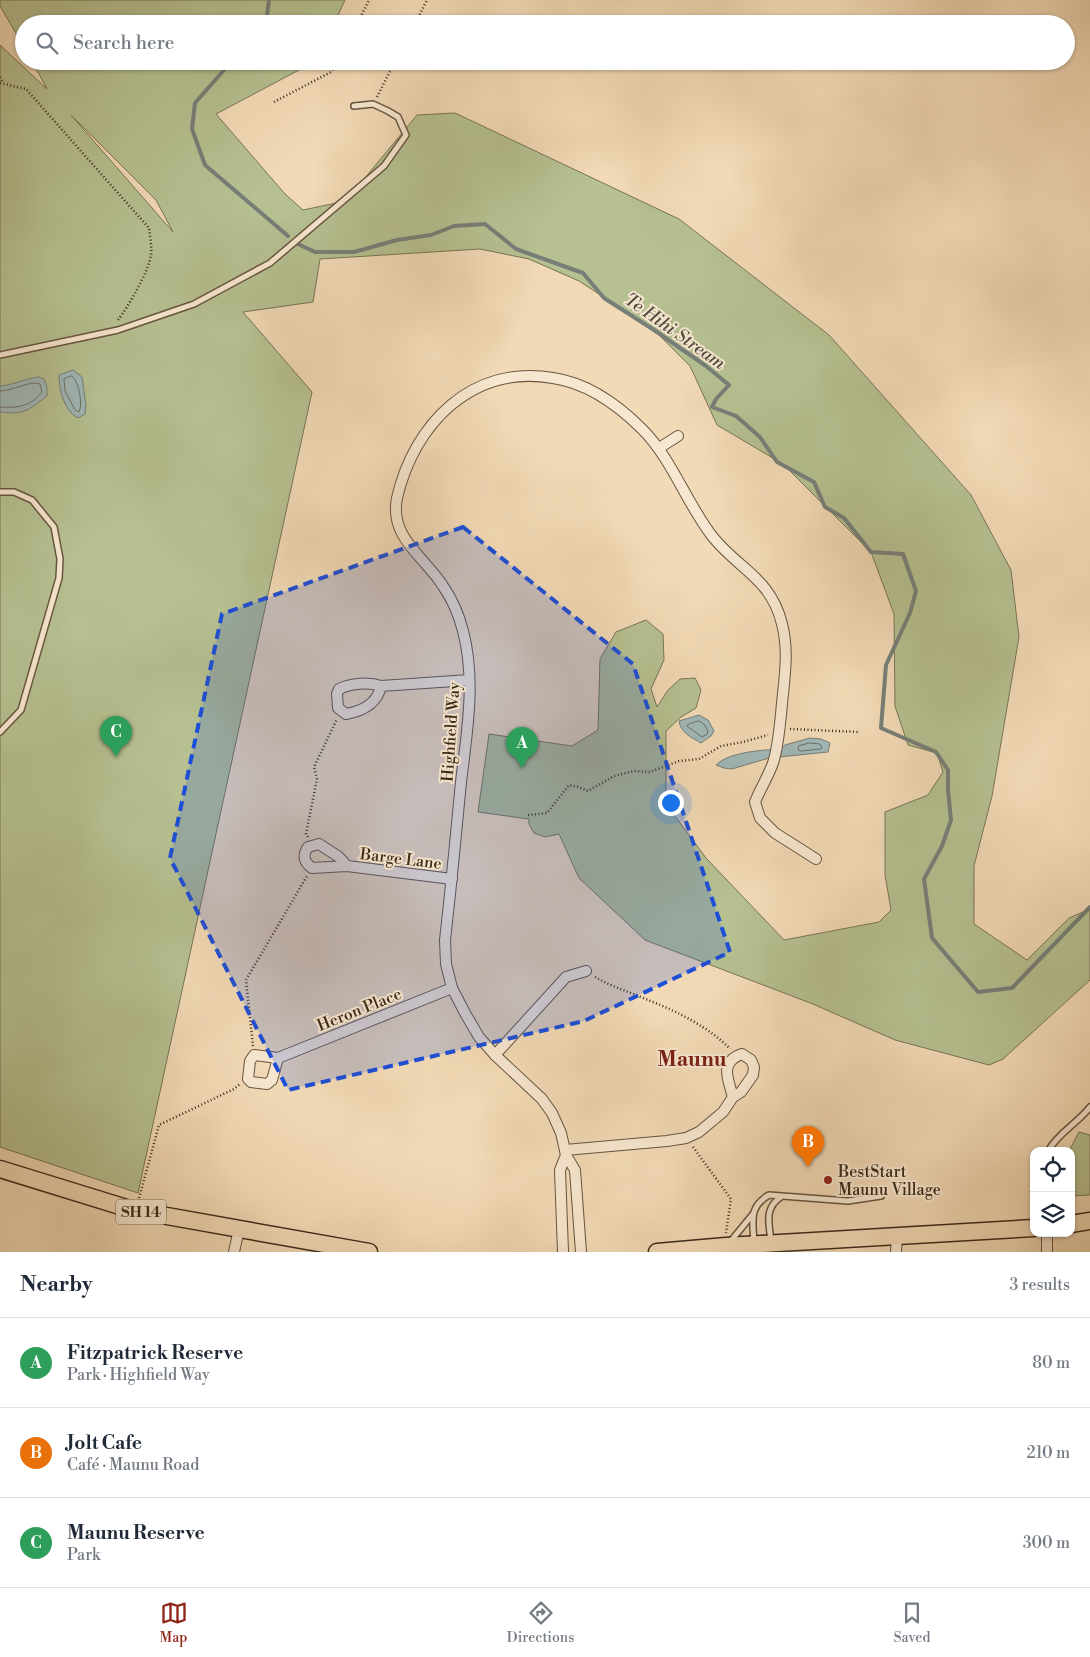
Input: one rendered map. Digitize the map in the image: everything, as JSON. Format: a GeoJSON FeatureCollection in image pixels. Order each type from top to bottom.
{"type":"FeatureCollection","features":[{"type":"Feature","properties":{"kind":"main road","name":"SH 14"},"geometry":{"type":"LineString","coordinates":[[0,1169],[133,1210],[370,1252]]}},
{"type":"Feature","properties":{"kind":"main road"},"geometry":{"type":"LineString","coordinates":[[1075,1223],[1090,1221]]}},
{"type":"Feature","properties":{"kind":"main road"},"geometry":{"type":"LineString","coordinates":[[657,1252],[897,1235],[1030,1228]]}},
{"type":"Feature","properties":{"kind":"street","name":"Highfield Way"},"geometry":{"type":"LineString","coordinates":[[582,1252],[575,1170],[566,1152],[561,1133],[552,1113],[542,1099],[495,1055],[479,1036],[452,988],[446,964],[445,940],[470,702],[468,654],[463,629],[443,585],[406,541],[396,523],[396,502],[403,478],[419,443],[435,420],[449,405],[470,391],[489,382],[512,377],[535,376],[556,378],[600,396],[623,412],[643,430],[658,448],[702,523],[718,544],[756,577],[768,591],[778,609],[786,647],[779,731],[773,763],[755,802],[760,818],[775,833],[816,859]]}},
{"type":"Feature","properties":{"kind":"street"},"geometry":{"type":"LineString","coordinates":[[658,448],[678,436]]}},
{"type":"Feature","properties":{"kind":"street"},"geometry":{"type":"LineString","coordinates":[[381,686],[379,694],[363,710],[346,714],[338,708],[337,694],[339,689],[346,686],[373,684],[381,686],[469,680]]}},
{"type":"Feature","properties":{"kind":"street","name":"Barge Lane"},"geometry":{"type":"LineString","coordinates":[[312,845],[319,844],[328,848],[347,866]]}},
{"type":"Feature","properties":{"kind":"street"},"geometry":{"type":"LineString","coordinates":[[312,845],[305,852],[304,857],[306,864],[312,868]]}},
{"type":"Feature","properties":{"kind":"street","name":"Barge Lane"},"geometry":{"type":"LineString","coordinates":[[312,868],[347,866],[452,879]]}},
{"type":"Feature","properties":{"kind":"street"},"geometry":{"type":"LineString","coordinates":[[495,1055],[566,977],[586,971]]}},
{"type":"Feature","properties":{"kind":"street","name":"Heron Place"},"geometry":{"type":"LineString","coordinates":[[254,1055],[278,1058],[452,988]]}},
{"type":"Feature","properties":{"kind":"street"},"geometry":{"type":"LineString","coordinates":[[566,1152],[667,1141],[686,1138],[700,1132],[723,1112],[733,1097],[741,1092],[753,1075],[754,1067],[751,1060],[742,1054],[736,1056],[728,1064],[727,1071],[733,1097]]}},
{"type":"Feature","properties":{"kind":"street"},"geometry":{"type":"LineString","coordinates":[[254,1055],[250,1061],[248,1079],[251,1082],[268,1084],[272,1080],[278,1058]]}},
{"type":"Feature","properties":{"kind":"street","name":"Highfield Way"},"geometry":{"type":"LineString","coordinates":[[563,1252],[560,1170],[566,1152]]}},
{"type":"Feature","properties":{"kind":"street"},"geometry":{"type":"LineString","coordinates":[[236,1252],[239,1229]]}},
{"type":"Feature","properties":{"kind":"street"},"geometry":{"type":"LineString","coordinates":[[896,1252],[897,1235]]}},
{"type":"Feature","properties":{"kind":"street"},"geometry":{"type":"LineString","coordinates":[[1046,1237],[1047,1252]]}},
{"type":"Feature","properties":{"kind":"lane"},"geometry":{"type":"LineString","coordinates":[[0,355],[118,330],[194,304],[270,263],[384,166],[406,135],[398,117],[374,104],[354,106]]}},
{"type":"Feature","properties":{"kind":"lane"},"geometry":{"type":"LineString","coordinates":[[0,492],[14,492],[32,500],[54,527],[60,559],[59,578],[21,710],[0,732]]}},
{"type":"Feature","properties":{"kind":"lane"},"geometry":{"type":"LineString","coordinates":[[1051,1147],[1067,1128],[1084,1115],[1090,1107]]}},
{"type":"Feature","properties":{"kind":"lane"},"geometry":{"type":"LineString","coordinates":[[1084,1115],[1090,1117]]}},
{"type":"Feature","properties":{"kind":"lane"},"geometry":{"type":"LineString","coordinates":[[726,1246],[752,1214],[755,1207],[769,1196],[848,1201],[881,1196]]}},
{"type":"Feature","properties":{"kind":"lane"},"geometry":{"type":"LineString","coordinates":[[771,1244],[768,1213],[771,1206],[781,1196]]}},
{"type":"Feature","properties":{"kind":"lane"},"geometry":{"type":"LineString","coordinates":[[752,1214],[754,1245]]}},
{"type":"Feature","properties":{"kind":"path"},"geometry":{"type":"LineString","coordinates":[[362,15],[369,0]]}},
{"type":"Feature","properties":{"kind":"path"},"geometry":{"type":"LineString","coordinates":[[420,15],[427,0]]}},
{"type":"Feature","properties":{"kind":"path"},"geometry":{"type":"LineString","coordinates":[[274,102],[332,70]]}},
{"type":"Feature","properties":{"kind":"path"},"geometry":{"type":"LineString","coordinates":[[374,104],[391,70]]}},
{"type":"Feature","properties":{"kind":"path"},"geometry":{"type":"LineString","coordinates":[[0,77],[2,83],[26,89],[149,228],[151,256],[141,282],[126,310],[106,333]]}},
{"type":"Feature","properties":{"kind":"path"},"geometry":{"type":"LineString","coordinates":[[312,845],[306,834],[317,779],[314,768],[341,711]]}},
{"type":"Feature","properties":{"kind":"path"},"geometry":{"type":"LineString","coordinates":[[528,815],[547,813],[569,785],[588,791],[614,776],[634,771],[650,772],[680,761],[699,759],[721,746],[743,742],[779,731],[793,729],[860,732]]}},
{"type":"Feature","properties":{"kind":"path"},"geometry":{"type":"LineString","coordinates":[[254,1055],[246,980],[312,868]]}},
{"type":"Feature","properties":{"kind":"path"},"geometry":{"type":"LineString","coordinates":[[586,971],[609,986],[649,1000],[698,1025],[727,1046],[736,1056]]}},
{"type":"Feature","properties":{"kind":"path"},"geometry":{"type":"LineString","coordinates":[[133,1210],[139,1198],[159,1125],[234,1088],[248,1079]]}},
{"type":"Feature","properties":{"kind":"path"},"geometry":{"type":"LineString","coordinates":[[686,1138],[731,1199],[726,1229],[726,1246]]}},
{"type":"Feature","properties":{"kind":"highlighted area"},"geometry":{"type":"Polygon","coordinates":[[[463,527],[633,664],[730,952],[584,1021],[288,1090],[170,858],[222,614],[463,527]]]}},
{"type":"Feature","properties":{"kind":"green space"},"geometry":{"type":"Polygon","coordinates":[[[0,0],[345,0],[338,15],[15,15],[15,32],[0,6],[0,0]]]}},
{"type":"Feature","properties":{"kind":"green space"},"geometry":{"type":"Polygon","coordinates":[[[0,45],[15,59],[15,70],[27,70],[47,89],[37,70],[299,70],[216,114],[285,194],[303,210],[346,201],[417,115],[455,113],[679,219],[829,335],[971,495],[1011,570],[1019,637],[992,796],[974,866],[974,924],[1027,960],[1069,918],[1090,909],[1090,980],[1003,1059],[989,1065],[895,1040],[813,1004],[645,940],[579,878],[559,834],[545,837],[534,833],[529,824],[529,819],[478,812],[489,734],[572,746],[598,730],[600,659],[616,632],[646,620],[663,634],[664,660],[651,689],[657,707],[668,690],[680,679],[695,678],[701,690],[696,708],[681,717],[666,731],[666,804],[706,858],[784,940],[879,922],[891,910],[885,875],[885,812],[928,795],[943,772],[937,753],[908,745],[895,706],[894,614],[871,552],[783,464],[717,425],[690,366],[654,330],[579,281],[529,259],[480,249],[320,259],[313,302],[243,312],[312,392],[138,1193],[0,1147],[0,45]],[[71,115],[173,232],[156,200],[71,115]]]}},
{"type":"Feature","properties":{"kind":"green space"},"geometry":{"type":"Polygon","coordinates":[[[1079,1132],[1090,1135],[1090,1195],[1075,1196],[1075,1147],[1071,1147],[1079,1132]]]}},
{"type":"Feature","properties":{"kind":"water"},"geometry":{"type":"Polygon","coordinates":[[[73,370],[82,377],[86,405],[85,414],[78,418],[73,415],[66,405],[59,381],[59,375],[73,370]]]}},
{"type":"Feature","properties":{"kind":"water"},"geometry":{"type":"Polygon","coordinates":[[[39,377],[44,379],[47,387],[47,396],[21,412],[0,412],[0,386],[39,377]]]}},
{"type":"Feature","properties":{"kind":"water"},"geometry":{"type":"Polygon","coordinates":[[[699,715],[708,720],[714,731],[711,736],[701,743],[684,731],[679,721],[699,715]]]}},
{"type":"Feature","properties":{"kind":"water"},"geometry":{"type":"Polygon","coordinates":[[[810,738],[821,739],[830,743],[828,752],[769,758],[732,769],[716,765],[737,754],[780,749],[785,745],[810,738]]]}},
{"type":"Feature","properties":{"kind":"waterway","name":"Te Hihi Stream"},"geometry":{"type":"LineString","coordinates":[[267,15],[269,0]]}},
{"type":"Feature","properties":{"kind":"waterway","name":"Te Hihi Stream"},"geometry":{"type":"LineString","coordinates":[[224,70],[195,103],[192,129],[205,165],[288,236]]}},
{"type":"Feature","properties":{"kind":"waterway","name":"Te Hihi Stream"},"geometry":{"type":"LineString","coordinates":[[298,244],[315,252],[354,252],[397,240],[431,235],[454,226],[485,224],[516,249],[583,273],[604,298],[706,366],[729,385],[716,399],[712,407],[736,416],[760,437],[777,462],[814,482],[825,507],[844,518],[871,552],[903,554],[916,591],[910,613],[886,665],[881,728],[936,752],[948,770],[951,820],[942,846],[924,879],[932,938],[978,992],[1012,988],[1090,907]]}},
{"type":"Feature","properties":{"kind":"place","name":"Maunu Reserve"},"geometry":{"type":"Point","coordinates":[116,757]}},
{"type":"Feature","properties":{"kind":"place","name":"Fitzpatrick Reserve"},"geometry":{"type":"Point","coordinates":[522,768]}},
{"type":"Feature","properties":{"kind":"place","name":"Jolt Cafe"},"geometry":{"type":"Point","coordinates":[808,1167]}},
{"type":"Feature","properties":{"kind":"place","name":"BestStart Maunu Village"},"geometry":{"type":"Point","coordinates":[828,1180]}},
{"type":"Feature","properties":{"kind":"district","name":"Maunu"},"geometry":{"type":"Point","coordinates":[692,1059]}}]}
